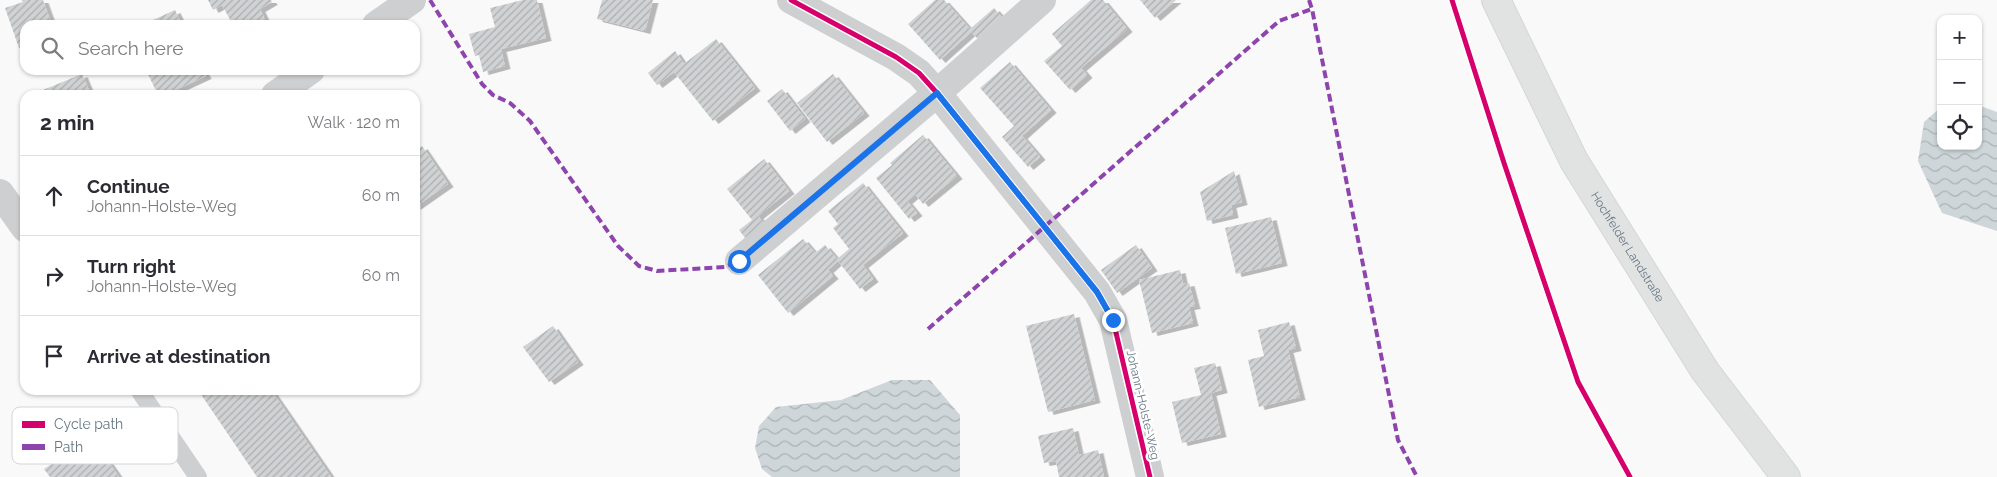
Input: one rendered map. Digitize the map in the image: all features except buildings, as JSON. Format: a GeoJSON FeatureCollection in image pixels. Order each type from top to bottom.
{"type":"FeatureCollection","features":[{"type":"Feature","properties":{"kind":"main road","name":"Hochfelder Landstraße"},"geometry":{"type":"LineString","coordinates":[[1496,0],[1574,162],[1705,371],[1786,477]]}},
{"type":"Feature","properties":{"kind":"street"},"geometry":{"type":"LineString","coordinates":[[383,20],[412,0]]}},
{"type":"Feature","properties":{"kind":"street","name":"Johann-Holste-Weg"},"geometry":{"type":"LineString","coordinates":[[791,0],[896,57],[919,73],[1097,292],[1113,320],[1150,477]]}},
{"type":"Feature","properties":{"kind":"street"},"geometry":{"type":"LineString","coordinates":[[739,261],[937,93],[1042,0]]}},
{"type":"Feature","properties":{"kind":"street"},"geometry":{"type":"LineString","coordinates":[[282,90],[305,75]]}},
{"type":"Feature","properties":{"kind":"street"},"geometry":{"type":"LineString","coordinates":[[0,193],[20,221]]}},
{"type":"Feature","properties":{"kind":"lane"},"geometry":{"type":"LineString","coordinates":[[142,395],[151,407]]}},
{"type":"Feature","properties":{"kind":"lane"},"geometry":{"type":"LineString","coordinates":[[178,448],[198,477]]}},
{"type":"Feature","properties":{"kind":"water"},"geometry":{"type":"Polygon","coordinates":[[[1982,106],[1997,112],[1997,231],[1942,213],[1918,161],[1924,122],[1937,111],[1937,150],[1982,150],[1982,106]]]}},
{"type":"Feature","properties":{"kind":"water"},"geometry":{"type":"Polygon","coordinates":[[[892,380],[930,380],[960,415],[960,477],[772,477],[762,469],[755,448],[759,426],[776,407],[841,400],[892,380]]]}},
{"type":"Feature","properties":{"kind":"marked path"},"geometry":{"type":"LineString","coordinates":[[430,0],[482,84],[493,95],[510,103],[530,121],[618,246],[639,266],[657,271],[725,267],[739,261]]}},
{"type":"Feature","properties":{"kind":"marked path"},"geometry":{"type":"LineString","coordinates":[[1309,0],[1398,440],[1417,477]]}},
{"type":"Feature","properties":{"kind":"marked path"},"geometry":{"type":"LineString","coordinates":[[928,329],[1279,21],[1312,9]]}},
{"type":"Feature","properties":{"kind":"cycle path"},"geometry":{"type":"LineString","coordinates":[[791,0],[896,57],[919,73],[1097,292],[1113,320],[1150,477]]}},
{"type":"Feature","properties":{"kind":"cycle path"},"geometry":{"type":"LineString","coordinates":[[1452,0],[1504,163],[1578,382],[1630,477]]}},
{"type":"Feature","properties":{"kind":"route"},"geometry":{"type":"LineString","coordinates":[[739,261],[937,93],[1097,292],[1113,320]]}}]}
